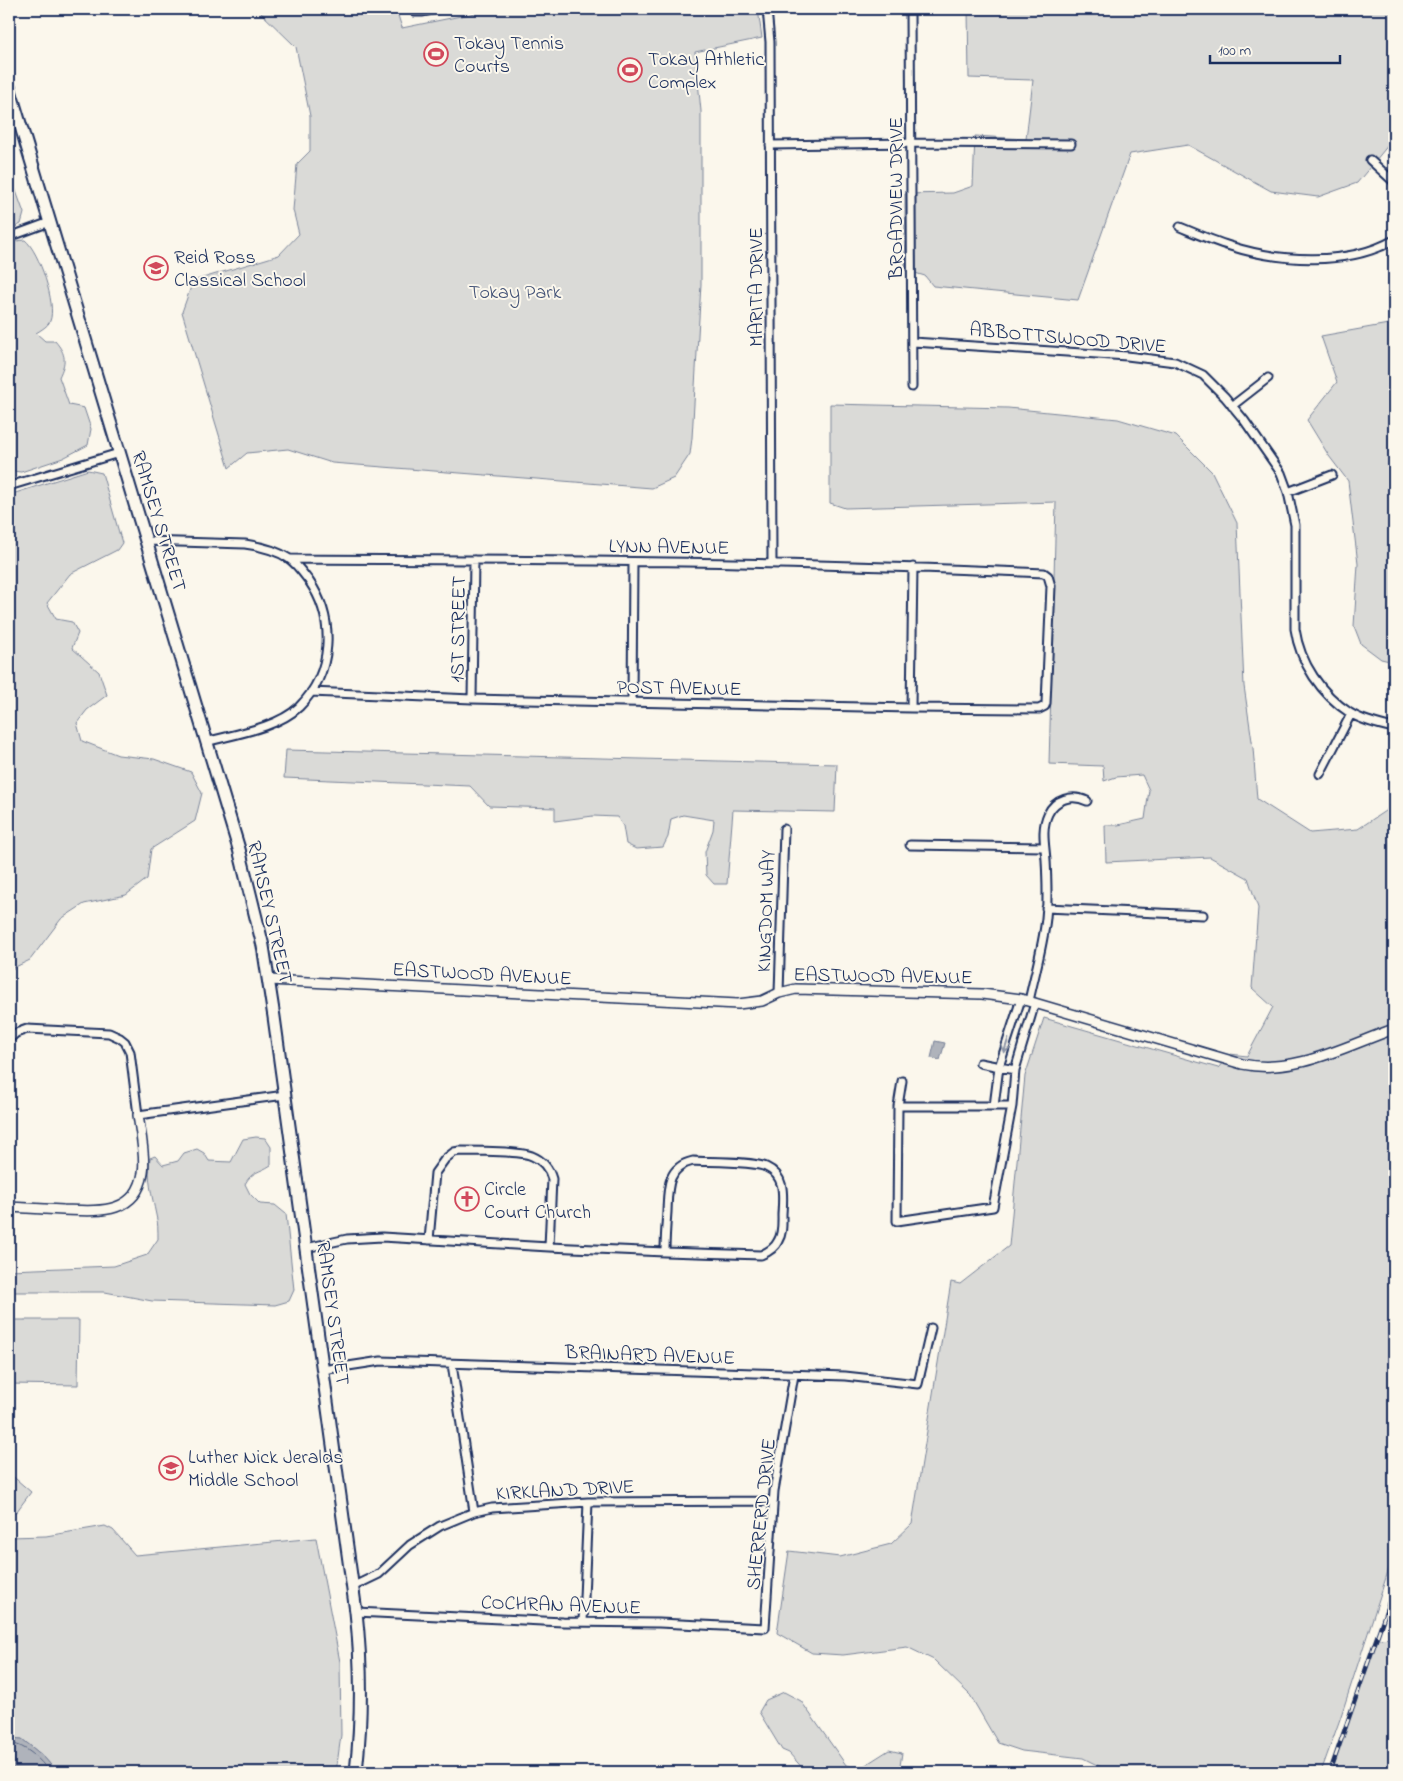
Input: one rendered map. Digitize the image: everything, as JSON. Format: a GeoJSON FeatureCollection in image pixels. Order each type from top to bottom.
{"type":"FeatureCollection","features":[{"type":"Feature","properties":{"kind":"main road","name":"RAMSEY STREET"},"geometry":{"type":"LineString","coordinates":[[9,87],[244,869],[263,946],[356,1612],[361,1689],[361,1716],[356,1772]]}},
{"type":"Feature","properties":{"kind":"street"},"geometry":{"type":"LineString","coordinates":[[414,10],[422,12],[438,9]]}},
{"type":"Feature","properties":{"kind":"street","name":"MARITA DRIVE"},"geometry":{"type":"LineString","coordinates":[[767,9],[770,42],[772,564]]}},
{"type":"Feature","properties":{"kind":"street","name":"BROADVIEW DRIVE"},"geometry":{"type":"LineString","coordinates":[[910,9],[912,387]]}},
{"type":"Feature","properties":{"kind":"street"},"geometry":{"type":"LineString","coordinates":[[770,145],[911,143],[1071,144]]}},
{"type":"Feature","properties":{"kind":"street"},"geometry":{"type":"LineString","coordinates":[[1370,160],[1394,182]]}},
{"type":"Feature","properties":{"kind":"street"},"geometry":{"type":"LineString","coordinates":[[9,237],[50,222]]}},
{"type":"Feature","properties":{"kind":"street"},"geometry":{"type":"LineString","coordinates":[[1180,227],[1230,246],[1262,255],[1317,259],[1369,252],[1394,240]]}},
{"type":"Feature","properties":{"kind":"street","name":"ABBOTTSWOOD DRIVE"},"geometry":{"type":"LineString","coordinates":[[913,342],[1127,356],[1175,362],[1203,375],[1225,396],[1277,466],[1288,492],[1295,525],[1293,610],[1297,642],[1304,660],[1326,693],[1351,714],[1394,728]]}},
{"type":"Feature","properties":{"kind":"street"},"geometry":{"type":"LineString","coordinates":[[1232,406],[1268,378]]}},
{"type":"Feature","properties":{"kind":"street"},"geometry":{"type":"LineString","coordinates":[[9,486],[119,453]]}},
{"type":"Feature","properties":{"kind":"street"},"geometry":{"type":"LineString","coordinates":[[1288,492],[1332,475]]}},
{"type":"Feature","properties":{"kind":"street"},"geometry":{"type":"LineString","coordinates":[[146,541],[245,544],[268,550],[291,560],[305,575],[315,590],[324,612],[327,624],[326,654],[319,676],[311,692],[294,711],[274,723],[206,742]]}},
{"type":"Feature","properties":{"kind":"street","name":"LYNN AVENUE"},"geometry":{"type":"LineString","coordinates":[[291,560],[474,560],[772,564],[913,567],[1046,574],[1051,586],[1045,706]]}},
{"type":"Feature","properties":{"kind":"street","name":"1ST STREET"},"geometry":{"type":"LineString","coordinates":[[472,698],[474,560]]}},
{"type":"Feature","properties":{"kind":"street"},"geometry":{"type":"LineString","coordinates":[[632,702],[633,562]]}},
{"type":"Feature","properties":{"kind":"street"},"geometry":{"type":"LineString","coordinates":[[911,708],[913,567]]}},
{"type":"Feature","properties":{"kind":"street","name":"POST AVENUE"},"geometry":{"type":"LineString","coordinates":[[311,692],[472,698],[911,708],[1034,710],[1045,706]]}},
{"type":"Feature","properties":{"kind":"street"},"geometry":{"type":"LineString","coordinates":[[1320,774],[1351,714]]}},
{"type":"Feature","properties":{"kind":"street"},"geometry":{"type":"LineString","coordinates":[[902,1081],[898,1106],[897,1221],[993,1208],[1012,1106],[1028,1001],[1042,947],[1046,908],[1046,858],[1044,847],[1046,820],[1054,805],[1070,797],[1081,798],[1086,801]]}},
{"type":"Feature","properties":{"kind":"street","name":"KINGDOM WAY"},"geometry":{"type":"LineString","coordinates":[[778,993],[784,829]]}},
{"type":"Feature","properties":{"kind":"street"},"geometry":{"type":"LineString","coordinates":[[910,845],[1044,847]]}},
{"type":"Feature","properties":{"kind":"street"},"geometry":{"type":"LineString","coordinates":[[1046,908],[1203,915]]}},
{"type":"Feature","properties":{"kind":"street","name":"EASTWOOD AVENUE"},"geometry":{"type":"LineString","coordinates":[[269,980],[738,1004],[762,1001],[790,989],[982,994],[1028,1001],[1242,1064],[1265,1067],[1277,1067],[1313,1059],[1394,1029]]}},
{"type":"Feature","properties":{"kind":"street"},"geometry":{"type":"LineString","coordinates":[[994,1106],[999,1067],[1028,1001]]}},
{"type":"Feature","properties":{"kind":"street"},"geometry":{"type":"LineString","coordinates":[[9,1039],[16,1033],[27,1029],[104,1033],[120,1038],[125,1042],[130,1052],[143,1173],[137,1190],[125,1203],[114,1208],[97,1211],[9,1207]]}},
{"type":"Feature","properties":{"kind":"street"},"geometry":{"type":"LineString","coordinates":[[980,1063],[1016,1070]]}},
{"type":"Feature","properties":{"kind":"street"},"geometry":{"type":"LineString","coordinates":[[138,1115],[285,1096]]}},
{"type":"Feature","properties":{"kind":"street"},"geometry":{"type":"LineString","coordinates":[[898,1106],[1012,1106]]}},
{"type":"Feature","properties":{"kind":"street"},"geometry":{"type":"LineString","coordinates":[[429,1240],[435,1174],[445,1159],[454,1152],[460,1151],[528,1154],[544,1163],[552,1179],[550,1248]]}},
{"type":"Feature","properties":{"kind":"street"},"geometry":{"type":"LineString","coordinates":[[306,1248],[364,1237],[550,1248],[761,1256],[775,1245],[781,1235],[783,1191],[780,1180],[772,1171],[761,1165],[693,1161],[682,1165],[673,1173],[668,1184],[665,1252]]}},
{"type":"Feature","properties":{"kind":"street","name":"BRAINARD AVENUE"},"geometry":{"type":"LineString","coordinates":[[322,1370],[381,1361],[844,1376],[918,1384],[931,1328]]}},
{"type":"Feature","properties":{"kind":"street"},"geometry":{"type":"LineString","coordinates":[[452,1364],[474,1512]]}},
{"type":"Feature","properties":{"kind":"street","name":"SHERRERD DRIVE"},"geometry":{"type":"LineString","coordinates":[[765,1628],[773,1501],[794,1375]]}},
{"type":"Feature","properties":{"kind":"street","name":"KIRKLAND DRIVE"},"geometry":{"type":"LineString","coordinates":[[352,1587],[379,1574],[410,1545],[425,1535],[448,1522],[474,1512],[510,1505],[588,1502],[773,1501]]}},
{"type":"Feature","properties":{"kind":"street"},"geometry":{"type":"LineString","coordinates":[[583,1622],[588,1502]]}},
{"type":"Feature","properties":{"kind":"street","name":"COCHRAN AVENUE"},"geometry":{"type":"LineString","coordinates":[[356,1612],[765,1628]]}},
{"type":"Feature","properties":{"kind":"green space","name":"Tokay Park"},"geometry":{"type":"Polygon","coordinates":[[[257,9],[396,9],[402,28],[495,9],[758,9],[762,38],[695,52],[701,111],[701,284],[690,454],[674,478],[652,488],[332,463],[288,449],[247,453],[229,468],[182,312],[193,281],[279,255],[299,234],[293,210],[297,164],[310,151],[310,116],[296,47],[257,9]]]}},
{"type":"Feature","properties":{"kind":"green space"},"geometry":{"type":"Polygon","coordinates":[[[968,9],[1394,9],[1394,138],[1357,183],[1318,197],[1271,191],[1188,145],[1130,154],[1078,300],[933,286],[925,276],[905,270],[905,194],[953,193],[973,186],[975,136],[1026,139],[1033,80],[969,78],[968,9]]]}},
{"type":"Feature","properties":{"kind":"green space"},"geometry":{"type":"Polygon","coordinates":[[[9,167],[11,168],[16,191],[24,213],[21,224],[9,230],[9,167]]]}},
{"type":"Feature","properties":{"kind":"green space"},"geometry":{"type":"Polygon","coordinates":[[[25,240],[36,255],[41,266],[51,303],[52,313],[50,321],[36,333],[45,341],[55,341],[62,350],[64,363],[59,377],[69,405],[84,408],[91,429],[88,445],[63,458],[21,472],[12,471],[9,468],[9,246],[16,241],[25,240]]]}},
{"type":"Feature","properties":{"kind":"green space"},"geometry":{"type":"Polygon","coordinates":[[[1394,323],[1394,662],[1381,659],[1361,644],[1354,626],[1358,564],[1348,481],[1329,456],[1307,420],[1337,382],[1321,336],[1394,323]]]}},
{"type":"Feature","properties":{"kind":"green space"},"geometry":{"type":"Polygon","coordinates":[[[830,404],[1008,408],[1118,419],[1176,436],[1212,472],[1237,523],[1244,686],[1253,748],[1257,799],[1310,833],[1358,829],[1394,805],[1394,1075],[1391,1080],[1394,1087],[1394,1553],[1321,1772],[1102,1772],[1101,1767],[1083,1758],[1022,1751],[998,1743],[970,1695],[934,1660],[907,1647],[843,1655],[812,1653],[777,1633],[789,1551],[840,1557],[891,1544],[912,1524],[951,1282],[960,1284],[1009,1246],[1025,1076],[1044,1018],[1218,1068],[1230,1054],[1247,1056],[1273,1007],[1252,988],[1258,908],[1248,878],[1210,857],[1106,862],[1105,825],[1118,825],[1145,819],[1149,790],[1142,775],[1116,777],[1104,781],[1103,766],[1049,764],[1056,502],[845,508],[830,503],[830,404]]]}},
{"type":"Feature","properties":{"kind":"green space"},"geometry":{"type":"Polygon","coordinates":[[[88,470],[102,473],[122,543],[117,550],[70,574],[47,603],[56,619],[72,622],[78,633],[72,648],[99,672],[107,695],[87,710],[77,723],[82,741],[118,755],[154,759],[191,772],[202,793],[195,821],[151,849],[147,879],[126,895],[84,904],[61,919],[30,960],[9,970],[9,495],[88,470]]]}},
{"type":"Feature","properties":{"kind":"green space"},"geometry":{"type":"Polygon","coordinates":[[[286,750],[837,764],[835,812],[733,810],[727,884],[714,884],[706,875],[705,852],[713,830],[714,820],[683,815],[671,819],[668,837],[663,847],[636,849],[626,844],[623,826],[617,817],[593,816],[555,821],[555,808],[489,806],[470,786],[284,778],[286,750]]]}},
{"type":"Feature","properties":{"kind":"green space"},"geometry":{"type":"Polygon","coordinates":[[[265,1138],[271,1147],[271,1165],[253,1174],[245,1184],[250,1194],[260,1204],[275,1205],[286,1214],[294,1290],[289,1301],[275,1305],[152,1301],[105,1292],[9,1292],[9,1270],[114,1266],[147,1255],[158,1239],[150,1180],[150,1158],[155,1156],[163,1165],[178,1161],[184,1153],[197,1149],[204,1153],[209,1161],[231,1162],[243,1139],[265,1138]]]}},
{"type":"Feature","properties":{"kind":"green space"},"geometry":{"type":"Polygon","coordinates":[[[9,1320],[79,1320],[78,1385],[9,1384],[9,1320]]]}},
{"type":"Feature","properties":{"kind":"green space"},"geometry":{"type":"Polygon","coordinates":[[[9,1473],[31,1492],[17,1511],[9,1516],[9,1473]]]}},
{"type":"Feature","properties":{"kind":"green space"},"geometry":{"type":"Polygon","coordinates":[[[105,1526],[113,1530],[135,1555],[316,1538],[340,1662],[341,1735],[336,1772],[84,1772],[79,1768],[73,1772],[57,1772],[43,1756],[22,1739],[9,1738],[9,1537],[46,1536],[105,1526]]]}},
{"type":"Feature","properties":{"kind":"green space"},"geometry":{"type":"Polygon","coordinates":[[[1394,1638],[1394,1772],[1331,1772],[1376,1639],[1394,1638]]]}},
{"type":"Feature","properties":{"kind":"green space"},"geometry":{"type":"Polygon","coordinates":[[[784,1692],[801,1701],[846,1765],[859,1769],[889,1750],[902,1753],[899,1772],[806,1772],[789,1753],[782,1750],[759,1712],[766,1700],[784,1692]]]}},
{"type":"Feature","properties":{"kind":"water"},"geometry":{"type":"Polygon","coordinates":[[[935,1041],[945,1043],[940,1060],[931,1058],[935,1041]]]}},
{"type":"Feature","properties":{"kind":"water"},"geometry":{"type":"Polygon","coordinates":[[[9,1738],[22,1739],[43,1756],[57,1772],[9,1772],[9,1738]]]}},
{"type":"Feature","properties":{"kind":"railway"},"geometry":{"type":"LineString","coordinates":[[1330,1772],[1394,1588]]}},
{"type":"Feature","properties":{"kind":"place","name":"Tokay Tennis Courts"},"geometry":{"type":"Point","coordinates":[436,54]}},
{"type":"Feature","properties":{"kind":"place","name":"Tokay Athletic Complex"},"geometry":{"type":"Point","coordinates":[630,70]}},
{"type":"Feature","properties":{"kind":"place","name":"Reid Ross Classical School"},"geometry":{"type":"Point","coordinates":[156,268]}},
{"type":"Feature","properties":{"kind":"place","name":"Circle Court Church"},"geometry":{"type":"Point","coordinates":[467,1199]}},
{"type":"Feature","properties":{"kind":"place","name":"Luther Nick Jeralds Middle School"},"geometry":{"type":"Point","coordinates":[171,1468]}}]}
